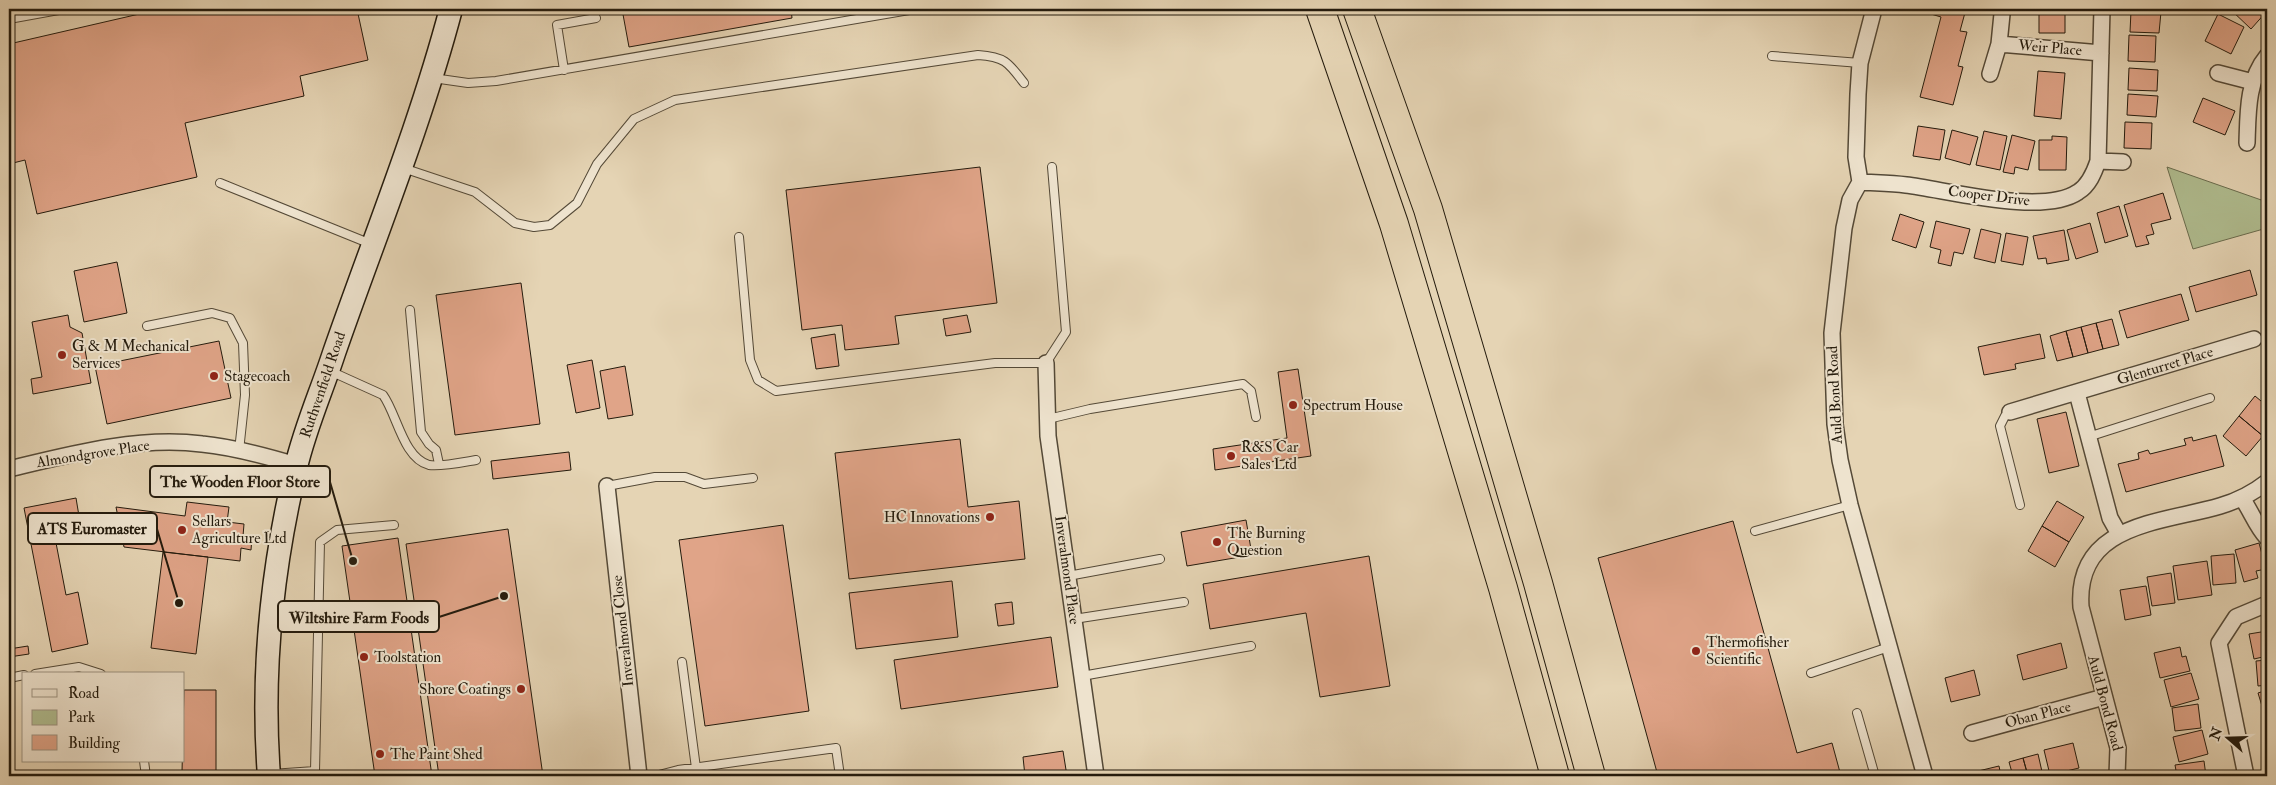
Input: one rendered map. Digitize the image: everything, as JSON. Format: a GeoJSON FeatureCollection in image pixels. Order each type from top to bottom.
{"type":"FeatureCollection","features":[{"type":"Feature","properties":{"kind":"highway"},"geometry":{"type":"LineString","coordinates":[[1320,9],[1394,224],[1503,588],[1555,776]]}},
{"type":"Feature","properties":{"kind":"highway"},"geometry":{"type":"LineString","coordinates":[[1357,9],[1428,210],[1538,583],[1591,776]]}},
{"type":"Feature","properties":{"kind":"street","name":"Ruthvenfield Road"},"geometry":{"type":"LineString","coordinates":[[269,775],[267,705],[269,630],[277,557],[296,465],[328,370],[433,78],[451,9]]}},
{"type":"Feature","properties":{"kind":"street"},"geometry":{"type":"LineString","coordinates":[[1860,182],[1856,157],[1860,63],[1874,9]]}},
{"type":"Feature","properties":{"kind":"street","name":"Cooper Drive"},"geometry":{"type":"LineString","coordinates":[[1860,182],[1906,185],[2015,201],[2041,202],[2060,200],[2079,192],[2092,178],[2098,161],[2102,9]]}},
{"type":"Feature","properties":{"kind":"street","name":"Weir Place"},"geometry":{"type":"LineString","coordinates":[[1990,74],[1999,44],[2002,14]]}},
{"type":"Feature","properties":{"kind":"street","name":"Weir Place"},"geometry":{"type":"LineString","coordinates":[[1999,44],[2101,52]]}},
{"type":"Feature","properties":{"kind":"street"},"geometry":{"type":"LineString","coordinates":[[2247,143],[2248,115],[2253,82],[2267,56]]}},
{"type":"Feature","properties":{"kind":"street"},"geometry":{"type":"LineString","coordinates":[[2218,73],[2253,82]]}},
{"type":"Feature","properties":{"kind":"street"},"geometry":{"type":"LineString","coordinates":[[2098,161],[2123,162]]}},
{"type":"Feature","properties":{"kind":"street","name":"Auld Bond Road"},"geometry":{"type":"LineString","coordinates":[[1860,182],[1850,200],[1844,228],[1832,333],[1835,424],[1840,460],[1850,505],[1925,776]]}},
{"type":"Feature","properties":{"kind":"street","name":"Glenturret Place"},"geometry":{"type":"LineString","coordinates":[[2010,412],[2254,339]]}},
{"type":"Feature","properties":{"kind":"street","name":"Inveralmond Place"},"geometry":{"type":"LineString","coordinates":[[1046,363],[1048,436],[1096,776]]}},
{"type":"Feature","properties":{"kind":"street"},"geometry":{"type":"LineString","coordinates":[[2076,392],[2110,518],[2119,534]]}},
{"type":"Feature","properties":{"kind":"street","name":"Almondgrove Place"},"geometry":{"type":"LineString","coordinates":[[9,469],[64,456],[139,444],[203,444],[296,465]]}},
{"type":"Feature","properties":{"kind":"street","name":"Auld Bond Road"},"geometry":{"type":"LineString","coordinates":[[2118,776],[2118,748],[2081,606],[2080,586],[2090,562],[2108,540],[2119,534],[2140,526],[2220,506],[2242,498],[2267,482]]}},
{"type":"Feature","properties":{"kind":"street","name":"Inveralmond Close"},"geometry":{"type":"LineString","coordinates":[[607,486],[639,776]]}},
{"type":"Feature","properties":{"kind":"street"},"geometry":{"type":"LineString","coordinates":[[2242,498],[2256,524],[2267,538]]}},
{"type":"Feature","properties":{"kind":"street"},"geometry":{"type":"LineString","coordinates":[[2246,776],[2219,643],[2236,617],[2267,604]]}},
{"type":"Feature","properties":{"kind":"street","name":"Oban Place"},"geometry":{"type":"LineString","coordinates":[[1972,733],[2104,697]]}},
{"type":"Feature","properties":{"kind":"lane"},"geometry":{"type":"LineString","coordinates":[[9,19],[64,9]]}},
{"type":"Feature","properties":{"kind":"lane"},"geometry":{"type":"LineString","coordinates":[[433,78],[479,84],[914,9]]}},
{"type":"Feature","properties":{"kind":"lane"},"geometry":{"type":"LineString","coordinates":[[564,70],[558,25],[596,18]]}},
{"type":"Feature","properties":{"kind":"lane"},"geometry":{"type":"LineString","coordinates":[[401,167],[415,170],[476,192],[515,223],[534,227],[550,225],[577,203],[597,164],[634,119],[675,100],[978,55],[996,56],[1008,62],[1024,83]]}},
{"type":"Feature","properties":{"kind":"lane"},"geometry":{"type":"LineString","coordinates":[[1772,56],[1860,63]]}},
{"type":"Feature","properties":{"kind":"lane"},"geometry":{"type":"LineString","coordinates":[[739,236],[750,360],[758,380],[776,391],[995,364],[1046,363],[1066,332],[1052,167]]}},
{"type":"Feature","properties":{"kind":"lane"},"geometry":{"type":"LineString","coordinates":[[220,183],[373,245]]}},
{"type":"Feature","properties":{"kind":"lane"},"geometry":{"type":"LineString","coordinates":[[410,310],[421,432],[429,444],[436,450],[439,464]]}},
{"type":"Feature","properties":{"kind":"lane"},"geometry":{"type":"LineString","coordinates":[[147,326],[212,313],[230,318],[243,343],[245,394],[239,451]]}},
{"type":"Feature","properties":{"kind":"lane"},"geometry":{"type":"LineString","coordinates":[[328,370],[382,395],[388,402],[407,446],[418,459],[430,465],[476,460]]}},
{"type":"Feature","properties":{"kind":"lane"},"geometry":{"type":"LineString","coordinates":[[1048,419],[1090,409],[1243,384],[1251,392],[1256,417]]}},
{"type":"Feature","properties":{"kind":"lane"},"geometry":{"type":"LineString","coordinates":[[2088,437],[2210,398]]}},
{"type":"Feature","properties":{"kind":"lane"},"geometry":{"type":"LineString","coordinates":[[2010,412],[2001,422],[2000,426],[2020,505]]}},
{"type":"Feature","properties":{"kind":"lane"},"geometry":{"type":"LineString","coordinates":[[607,486],[655,477],[685,477],[704,484],[753,478]]}},
{"type":"Feature","properties":{"kind":"lane"},"geometry":{"type":"LineString","coordinates":[[1755,531],[1850,505]]}},
{"type":"Feature","properties":{"kind":"lane"},"geometry":{"type":"LineString","coordinates":[[269,775],[315,774],[320,542],[337,530],[394,525]]}},
{"type":"Feature","properties":{"kind":"lane"},"geometry":{"type":"LineString","coordinates":[[1068,576],[1160,559]]}},
{"type":"Feature","properties":{"kind":"lane"},"geometry":{"type":"LineString","coordinates":[[1074,619],[1184,602]]}},
{"type":"Feature","properties":{"kind":"lane"},"geometry":{"type":"LineString","coordinates":[[1082,676],[1251,646]]}},
{"type":"Feature","properties":{"kind":"lane"},"geometry":{"type":"LineString","coordinates":[[1810,673],[1889,647]]}},
{"type":"Feature","properties":{"kind":"lane"},"geometry":{"type":"LineString","coordinates":[[682,662],[696,768]]}},
{"type":"Feature","properties":{"kind":"lane"},"geometry":{"type":"LineString","coordinates":[[48,672],[79,667],[95,672]]}},
{"type":"Feature","properties":{"kind":"lane"},"geometry":{"type":"LineString","coordinates":[[9,678],[22,676]]}},
{"type":"Feature","properties":{"kind":"lane"},"geometry":{"type":"LineString","coordinates":[[1857,713],[1875,776]]}},
{"type":"Feature","properties":{"kind":"lane"},"geometry":{"type":"LineString","coordinates":[[655,776],[696,768],[836,748],[840,776]]}},
{"type":"Feature","properties":{"kind":"lane"},"geometry":{"type":"LineString","coordinates":[[144,762],[146,776]]}},
{"type":"Feature","properties":{"kind":"green space"},"geometry":{"type":"Polygon","coordinates":[[[2167,167],[2267,202],[2267,228],[2193,249],[2167,167]]]}},
{"type":"Feature","properties":{"kind":"building"},"geometry":{"type":"Polygon","coordinates":[[[161,9],[357,9],[368,60],[300,76],[304,96],[185,123],[197,177],[37,214],[25,160],[9,164],[9,44],[161,9]]]}},
{"type":"Feature","properties":{"kind":"building"},"geometry":{"type":"Polygon","coordinates":[[[622,9],[791,9],[792,18],[629,47],[622,9]]]}},
{"type":"Feature","properties":{"kind":"building"},"geometry":{"type":"Polygon","coordinates":[[[1932,9],[1966,9],[1960,31],[1967,32],[1958,66],[1963,67],[1953,105],[1920,97],[1941,17],[1931,14],[1932,9]]]}},
{"type":"Feature","properties":{"kind":"building"},"geometry":{"type":"Polygon","coordinates":[[[2039,9],[2065,9],[2065,33],[2039,33],[2039,9]]]}},
{"type":"Feature","properties":{"kind":"building"},"geometry":{"type":"Polygon","coordinates":[[[2230,9],[2267,9],[2267,11],[2251,29],[2230,9]]]}},
{"type":"Feature","properties":{"kind":"building"},"geometry":{"type":"Polygon","coordinates":[[[2131,11],[2161,12],[2159,33],[2130,32],[2131,11]]]}},
{"type":"Feature","properties":{"kind":"building"},"geometry":{"type":"Polygon","coordinates":[[[2218,14],[2244,27],[2231,54],[2205,41],[2218,14]]]}},
{"type":"Feature","properties":{"kind":"building"},"geometry":{"type":"Polygon","coordinates":[[[2129,35],[2156,36],[2155,62],[2128,61],[2129,35]]]}},
{"type":"Feature","properties":{"kind":"building"},"geometry":{"type":"Polygon","coordinates":[[[2129,68],[2158,70],[2157,91],[2128,90],[2129,68]]]}},
{"type":"Feature","properties":{"kind":"building"},"geometry":{"type":"Polygon","coordinates":[[[2038,71],[2065,73],[2061,119],[2034,116],[2038,71]]]}},
{"type":"Feature","properties":{"kind":"building"},"geometry":{"type":"Polygon","coordinates":[[[2128,94],[2158,96],[2156,117],[2127,115],[2128,94]]]}},
{"type":"Feature","properties":{"kind":"building"},"geometry":{"type":"Polygon","coordinates":[[[2203,98],[2235,111],[2225,135],[2193,122],[2203,98]]]}},
{"type":"Feature","properties":{"kind":"building"},"geometry":{"type":"Polygon","coordinates":[[[2125,122],[2152,123],[2151,149],[2124,148],[2125,122]]]}},
{"type":"Feature","properties":{"kind":"building"},"geometry":{"type":"Polygon","coordinates":[[[1918,126],[1945,130],[1940,160],[1913,156],[1918,126]]]}},
{"type":"Feature","properties":{"kind":"building"},"geometry":{"type":"Polygon","coordinates":[[[1952,130],[1978,137],[1970,165],[1945,158],[1952,130]]]}},
{"type":"Feature","properties":{"kind":"building"},"geometry":{"type":"Polygon","coordinates":[[[1984,131],[2007,136],[2000,170],[1976,165],[1984,131]]]}},
{"type":"Feature","properties":{"kind":"building"},"geometry":{"type":"Polygon","coordinates":[[[2012,135],[2035,141],[2028,170],[2015,167],[2014,174],[2003,172],[2012,135]]]}},
{"type":"Feature","properties":{"kind":"building"},"geometry":{"type":"Polygon","coordinates":[[[2052,136],[2067,137],[2066,170],[2039,170],[2039,140],[2052,140],[2052,136]]]}},
{"type":"Feature","properties":{"kind":"building"},"geometry":{"type":"Polygon","coordinates":[[[980,167],[997,303],[895,316],[899,344],[845,350],[842,325],[802,330],[786,190],[980,167]]]}},
{"type":"Feature","properties":{"kind":"building"},"geometry":{"type":"Polygon","coordinates":[[[2163,193],[2171,219],[2151,224],[2154,234],[2146,236],[2149,244],[2136,247],[2124,205],[2163,193]]]}},
{"type":"Feature","properties":{"kind":"building"},"geometry":{"type":"Polygon","coordinates":[[[2119,206],[2128,236],[2105,243],[2097,213],[2119,206]]]}},
{"type":"Feature","properties":{"kind":"building"},"geometry":{"type":"Polygon","coordinates":[[[1900,214],[1924,222],[1916,248],[1892,240],[1900,214]]]}},
{"type":"Feature","properties":{"kind":"building"},"geometry":{"type":"Polygon","coordinates":[[[1936,221],[1970,229],[1963,254],[1954,252],[1951,266],[1938,263],[1941,250],[1930,247],[1936,221]]]}},
{"type":"Feature","properties":{"kind":"building"},"geometry":{"type":"Polygon","coordinates":[[[2090,223],[2098,252],[2076,259],[2067,230],[2090,223]]]}},
{"type":"Feature","properties":{"kind":"building"},"geometry":{"type":"Polygon","coordinates":[[[1981,229],[2001,234],[1995,263],[1974,258],[1981,229]]]}},
{"type":"Feature","properties":{"kind":"building"},"geometry":{"type":"Polygon","coordinates":[[[2064,230],[2069,260],[2047,264],[2046,258],[2038,259],[2033,236],[2064,230]]]}},
{"type":"Feature","properties":{"kind":"building"},"geometry":{"type":"Polygon","coordinates":[[[2006,233],[2028,237],[2023,265],[2001,261],[2006,233]]]}},
{"type":"Feature","properties":{"kind":"building"},"geometry":{"type":"Polygon","coordinates":[[[117,262],[127,313],[84,322],[74,271],[117,262]]]}},
{"type":"Feature","properties":{"kind":"building"},"geometry":{"type":"Polygon","coordinates":[[[2250,270],[2257,295],[2196,312],[2189,287],[2250,270]]]}},
{"type":"Feature","properties":{"kind":"building"},"geometry":{"type":"Polygon","coordinates":[[[521,283],[540,424],[455,435],[436,295],[521,283]]]}},
{"type":"Feature","properties":{"kind":"building"},"geometry":{"type":"Polygon","coordinates":[[[2181,294],[2189,320],[2127,338],[2119,311],[2181,294]]]}},
{"type":"Feature","properties":{"kind":"building","name":"G & M Mechanical Services"},"geometry":{"type":"Polygon","coordinates":[[[68,315],[70,327],[82,333],[91,383],[33,394],[31,379],[42,377],[32,322],[68,315]]]}},
{"type":"Feature","properties":{"kind":"building"},"geometry":{"type":"Polygon","coordinates":[[[967,315],[971,332],[946,336],[943,319],[967,315]]]}},
{"type":"Feature","properties":{"kind":"building"},"geometry":{"type":"Polygon","coordinates":[[[2112,319],[2119,345],[2103,349],[2096,323],[2112,319]]]}},
{"type":"Feature","properties":{"kind":"building"},"geometry":{"type":"Polygon","coordinates":[[[2096,323],[2103,349],[2088,353],[2081,327],[2096,323]]]}},
{"type":"Feature","properties":{"kind":"building"},"geometry":{"type":"Polygon","coordinates":[[[2081,327],[2088,353],[2073,357],[2066,331],[2081,327]]]}},
{"type":"Feature","properties":{"kind":"building"},"geometry":{"type":"Polygon","coordinates":[[[2066,331],[2073,357],[2057,361],[2050,336],[2066,331]]]}},
{"type":"Feature","properties":{"kind":"building"},"geometry":{"type":"Polygon","coordinates":[[[835,334],[839,366],[816,369],[811,338],[835,334]]]}},
{"type":"Feature","properties":{"kind":"building"},"geometry":{"type":"Polygon","coordinates":[[[2040,334],[2045,358],[2015,364],[2016,369],[1984,375],[1978,347],[2040,334]]]}},
{"type":"Feature","properties":{"kind":"building"},"geometry":{"type":"Polygon","coordinates":[[[219,341],[231,398],[107,424],[95,366],[219,341]]]}},
{"type":"Feature","properties":{"kind":"building"},"geometry":{"type":"Polygon","coordinates":[[[592,360],[600,408],[576,413],[567,365],[592,360]]]}},
{"type":"Feature","properties":{"kind":"building"},"geometry":{"type":"Polygon","coordinates":[[[625,366],[633,415],[608,419],[600,371],[625,366]]]}},
{"type":"Feature","properties":{"kind":"building","name":"Spectrum House"},"geometry":{"type":"Polygon","coordinates":[[[1298,369],[1311,456],[1215,470],[1213,449],[1287,438],[1278,372],[1298,369]]]}},
{"type":"Feature","properties":{"kind":"building"},"geometry":{"type":"Polygon","coordinates":[[[2255,396],[2267,406],[2267,430],[2263,436],[2239,416],[2255,396]]]}},
{"type":"Feature","properties":{"kind":"building"},"geometry":{"type":"Polygon","coordinates":[[[2066,412],[2079,466],[2049,473],[2037,419],[2066,412]]]}},
{"type":"Feature","properties":{"kind":"building"},"geometry":{"type":"Polygon","coordinates":[[[2239,416],[2263,436],[2246,456],[2223,436],[2239,416]]]}},
{"type":"Feature","properties":{"kind":"building"},"geometry":{"type":"Polygon","coordinates":[[[2216,435],[2224,466],[2126,492],[2118,464],[2139,459],[2138,453],[2148,450],[2150,454],[2186,445],[2184,439],[2192,437],[2193,441],[2216,435]]]}},
{"type":"Feature","properties":{"kind":"building"},"geometry":{"type":"Polygon","coordinates":[[[960,439],[968,507],[1019,501],[1025,559],[849,579],[835,453],[960,439]]]}},
{"type":"Feature","properties":{"kind":"building"},"geometry":{"type":"Polygon","coordinates":[[[569,452],[571,470],[493,479],[491,461],[569,452]]]}},
{"type":"Feature","properties":{"kind":"building"},"geometry":{"type":"Polygon","coordinates":[[[76,498],[79,516],[52,522],[66,595],[78,592],[88,644],[52,652],[24,508],[76,498]]]}},
{"type":"Feature","properties":{"kind":"building"},"geometry":{"type":"Polygon","coordinates":[[[2057,501],[2084,517],[2069,542],[2042,526],[2057,501]]]}},
{"type":"Feature","properties":{"kind":"building","name":"Sellars Agriculture Ltd"},"geometry":{"type":"Polygon","coordinates":[[[187,502],[229,507],[227,522],[244,524],[243,536],[252,537],[251,550],[241,548],[240,561],[124,547],[116,507],[185,516],[187,502]]]}},
{"type":"Feature","properties":{"kind":"building"},"geometry":{"type":"Polygon","coordinates":[[[1246,520],[1252,555],[1187,566],[1181,532],[1246,520]]]}},
{"type":"Feature","properties":{"kind":"building","name":"Thermofisher Scientific"},"geometry":{"type":"Polygon","coordinates":[[[1733,521],[1797,753],[1832,743],[1841,776],[1658,776],[1598,558],[1733,521]]]}},
{"type":"Feature","properties":{"kind":"building"},"geometry":{"type":"Polygon","coordinates":[[[783,525],[809,711],[705,726],[679,540],[783,525]]]}},
{"type":"Feature","properties":{"kind":"building"},"geometry":{"type":"Polygon","coordinates":[[[2042,526],[2069,542],[2055,567],[2028,551],[2042,526]]]}},
{"type":"Feature","properties":{"kind":"building"},"geometry":{"type":"Polygon","coordinates":[[[508,529],[543,776],[439,776],[406,544],[508,529]]]}},
{"type":"Feature","properties":{"kind":"building"},"geometry":{"type":"Polygon","coordinates":[[[398,538],[432,776],[375,776],[342,546],[398,538]]]}},
{"type":"Feature","properties":{"kind":"building"},"geometry":{"type":"Polygon","coordinates":[[[2259,543],[2266,569],[2256,571],[2258,578],[2244,582],[2235,550],[2259,543]]]}},
{"type":"Feature","properties":{"kind":"building"},"geometry":{"type":"Polygon","coordinates":[[[163,552],[208,557],[196,654],[151,648],[163,552]]]}},
{"type":"Feature","properties":{"kind":"building"},"geometry":{"type":"Polygon","coordinates":[[[2234,554],[2236,583],[2213,585],[2211,556],[2234,554]]]}},
{"type":"Feature","properties":{"kind":"building"},"geometry":{"type":"Polygon","coordinates":[[[1369,556],[1390,686],[1320,697],[1306,613],[1210,629],[1203,584],[1369,556]]]}},
{"type":"Feature","properties":{"kind":"building"},"geometry":{"type":"Polygon","coordinates":[[[2207,561],[2212,595],[2178,600],[2173,566],[2207,561]]]}},
{"type":"Feature","properties":{"kind":"building"},"geometry":{"type":"Polygon","coordinates":[[[2171,573],[2175,603],[2152,606],[2147,577],[2171,573]]]}},
{"type":"Feature","properties":{"kind":"building"},"geometry":{"type":"Polygon","coordinates":[[[952,581],[958,637],[856,649],[849,593],[952,581]]]}},
{"type":"Feature","properties":{"kind":"building"},"geometry":{"type":"Polygon","coordinates":[[[2146,586],[2151,615],[2125,620],[2120,590],[2146,586]]]}},
{"type":"Feature","properties":{"kind":"building"},"geometry":{"type":"Polygon","coordinates":[[[1012,602],[1014,624],[998,626],[995,604],[1012,602]]]}},
{"type":"Feature","properties":{"kind":"building"},"geometry":{"type":"Polygon","coordinates":[[[2267,631],[2267,656],[2254,659],[2249,634],[2267,631]]]}},
{"type":"Feature","properties":{"kind":"building"},"geometry":{"type":"Polygon","coordinates":[[[1051,637],[1058,687],[901,709],[894,660],[1051,637]]]}},
{"type":"Feature","properties":{"kind":"building"},"geometry":{"type":"Polygon","coordinates":[[[2061,643],[2067,668],[2023,680],[2017,655],[2061,643]]]}},
{"type":"Feature","properties":{"kind":"building"},"geometry":{"type":"Polygon","coordinates":[[[28,646],[29,654],[9,657],[9,649],[28,646]]]}},
{"type":"Feature","properties":{"kind":"building"},"geometry":{"type":"Polygon","coordinates":[[[2180,647],[2182,657],[2186,656],[2190,671],[2160,678],[2154,653],[2180,647]]]}},
{"type":"Feature","properties":{"kind":"building"},"geometry":{"type":"Polygon","coordinates":[[[2267,660],[2267,685],[2258,686],[2256,661],[2267,660]]]}},
{"type":"Feature","properties":{"kind":"building"},"geometry":{"type":"Polygon","coordinates":[[[1974,670],[1980,695],[1951,702],[1945,678],[1974,670]]]}},
{"type":"Feature","properties":{"kind":"building"},"geometry":{"type":"Polygon","coordinates":[[[2191,673],[2199,699],[2171,707],[2164,680],[2191,673]]]}},
{"type":"Feature","properties":{"kind":"building"},"geometry":{"type":"Polygon","coordinates":[[[185,690],[216,690],[216,772],[182,772],[182,762],[185,762],[185,690]]]}},
{"type":"Feature","properties":{"kind":"building"},"geometry":{"type":"Polygon","coordinates":[[[2267,690],[2267,718],[2266,719],[2258,693],[2267,690]]]}},
{"type":"Feature","properties":{"kind":"building"},"geometry":{"type":"Polygon","coordinates":[[[2198,704],[2201,728],[2175,731],[2172,708],[2198,704]]]}},
{"type":"Feature","properties":{"kind":"building"},"geometry":{"type":"Polygon","coordinates":[[[2202,730],[2208,754],[2179,762],[2173,737],[2202,730]]]}},
{"type":"Feature","properties":{"kind":"building"},"geometry":{"type":"Polygon","coordinates":[[[2073,743],[2079,768],[2050,775],[2044,750],[2073,743]]]}},
{"type":"Feature","properties":{"kind":"building"},"geometry":{"type":"Polygon","coordinates":[[[1063,751],[1067,776],[1025,776],[1023,757],[1063,751]]]}},
{"type":"Feature","properties":{"kind":"building"},"geometry":{"type":"Polygon","coordinates":[[[2038,754],[2043,776],[2028,776],[2023,758],[2038,754]]]}},
{"type":"Feature","properties":{"kind":"building"},"geometry":{"type":"Polygon","coordinates":[[[2023,758],[2028,776],[2013,776],[2009,762],[2023,758]]]}},
{"type":"Feature","properties":{"kind":"building"},"geometry":{"type":"Polygon","coordinates":[[[2204,761],[2206,776],[2177,776],[2175,765],[2204,761]]]}},
{"type":"Feature","properties":{"kind":"building"},"geometry":{"type":"Polygon","coordinates":[[[1999,766],[2001,776],[1971,776],[1970,773],[1999,766]]]}},
{"type":"Feature","properties":{"kind":"place","name":"G & M Mechanical Services"},"geometry":{"type":"Point","coordinates":[62,355]}},
{"type":"Feature","properties":{"kind":"place","name":"Stagecoach"},"geometry":{"type":"Point","coordinates":[214,376]}},
{"type":"Feature","properties":{"kind":"place","name":"Spectrum House"},"geometry":{"type":"Point","coordinates":[1293,405]}},
{"type":"Feature","properties":{"kind":"place","name":"R&S Car Sales Ltd"},"geometry":{"type":"Point","coordinates":[1231,456]}},
{"type":"Feature","properties":{"kind":"place","name":"HC Innovations"},"geometry":{"type":"Point","coordinates":[990,517]}},
{"type":"Feature","properties":{"kind":"place","name":"Sellars Agriculture Ltd"},"geometry":{"type":"Point","coordinates":[182,530]}},
{"type":"Feature","properties":{"kind":"place","name":"The Burning Question"},"geometry":{"type":"Point","coordinates":[1217,542]}},
{"type":"Feature","properties":{"kind":"place","name":"The Wooden Floor Store"},"geometry":{"type":"Point","coordinates":[353,561]}},
{"type":"Feature","properties":{"kind":"place","name":"Wiltshire Farm Foods"},"geometry":{"type":"Point","coordinates":[504,596]}},
{"type":"Feature","properties":{"kind":"place","name":"ATS Euromaster"},"geometry":{"type":"Point","coordinates":[179,603]}},
{"type":"Feature","properties":{"kind":"place","name":"Thermofisher Scientific"},"geometry":{"type":"Point","coordinates":[1696,651]}},
{"type":"Feature","properties":{"kind":"place","name":"Toolstation"},"geometry":{"type":"Point","coordinates":[364,657]}},
{"type":"Feature","properties":{"kind":"place","name":"Shore Coatings"},"geometry":{"type":"Point","coordinates":[521,689]}},
{"type":"Feature","properties":{"kind":"place","name":"The Paint Shed"},"geometry":{"type":"Point","coordinates":[380,754]}}]}
